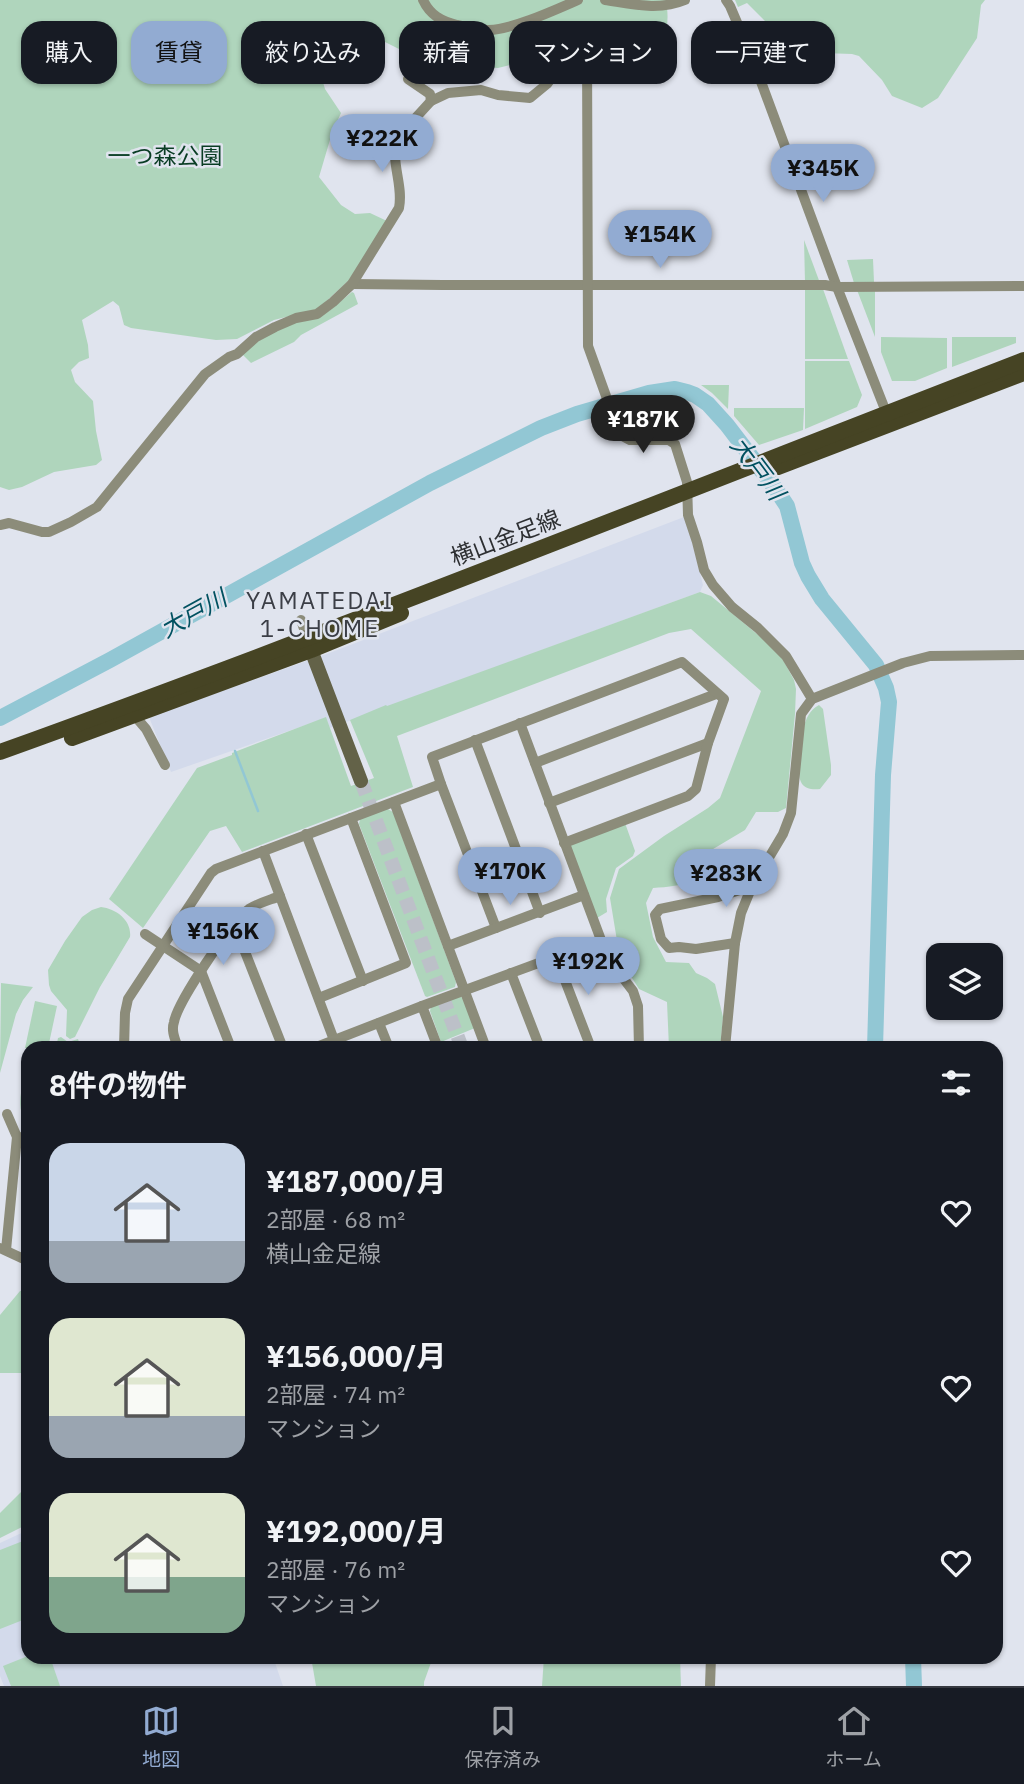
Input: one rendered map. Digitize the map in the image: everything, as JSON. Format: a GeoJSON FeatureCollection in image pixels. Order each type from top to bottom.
{"type":"FeatureCollection","features":[{"type":"Feature","properties":{"kind":"main road","name":"横山金足線"},"geometry":{"type":"LineString","coordinates":[[0,752],[405,611],[889,418],[1024,360]]}},
{"type":"Feature","properties":{"kind":"main road","name":"横山金足線"},"geometry":{"type":"LineString","coordinates":[[889,418],[1024,373]]}},
{"type":"Feature","properties":{"kind":"main road","name":"横山金足線"},"geometry":{"type":"LineString","coordinates":[[0,763],[134,715],[309,644]]}},
{"type":"Feature","properties":{"kind":"street"},"geometry":{"type":"LineString","coordinates":[[423,0],[432,14],[445,22],[489,30],[516,24],[578,0]]}},
{"type":"Feature","properties":{"kind":"street"},"geometry":{"type":"LineString","coordinates":[[605,0],[643,6],[685,0]]}},
{"type":"Feature","properties":{"kind":"street"},"geometry":{"type":"LineString","coordinates":[[726,0],[753,60],[889,418]]}},
{"type":"Feature","properties":{"kind":"street"},"geometry":{"type":"LineString","coordinates":[[0,525],[9,523],[49,532],[97,507],[205,373],[237,354],[256,337],[296,318],[317,314],[352,284],[399,208],[401,197],[396,143],[431,101],[448,93],[481,90],[498,95],[530,98],[547,84],[569,54],[587,44],[588,346],[614,426],[617,433],[631,440],[669,440],[675,443],[687,482],[688,515],[704,570],[732,607],[786,656],[812,699]]}},
{"type":"Feature","properties":{"kind":"street"},"geometry":{"type":"LineString","coordinates":[[415,84],[430,94],[431,101]]}},
{"type":"Feature","properties":{"kind":"street"},"geometry":{"type":"LineString","coordinates":[[352,284],[1024,286]]}},
{"type":"Feature","properties":{"kind":"street"},"geometry":{"type":"LineString","coordinates":[[301,620],[360,781]]}},
{"type":"Feature","properties":{"kind":"street"},"geometry":{"type":"LineString","coordinates":[[726,1041],[735,943],[741,913],[752,886],[783,834],[791,813],[801,714],[812,699],[869,675],[930,656],[1024,655]]}},
{"type":"Feature","properties":{"kind":"street"},"geometry":{"type":"LineString","coordinates":[[496,928],[432,757],[682,662],[724,699],[708,743],[696,789],[688,796],[564,843]]}},
{"type":"Feature","properties":{"kind":"street"},"geometry":{"type":"LineString","coordinates":[[535,763],[716,694]]}},
{"type":"Feature","properties":{"kind":"street"},"geometry":{"type":"LineString","coordinates":[[134,715],[146,729],[165,765]]}},
{"type":"Feature","properties":{"kind":"street"},"geometry":{"type":"LineString","coordinates":[[520,723],[601,940],[633,991],[638,1006],[639,1041]]}},
{"type":"Feature","properties":{"kind":"street"},"geometry":{"type":"LineString","coordinates":[[475,740],[540,912]]}},
{"type":"Feature","properties":{"kind":"street"},"geometry":{"type":"LineString","coordinates":[[549,803],[708,743]]}},
{"type":"Feature","properties":{"kind":"street"},"geometry":{"type":"LineString","coordinates":[[124,1041],[128,999],[211,873],[441,784]]}},
{"type":"Feature","properties":{"kind":"street"},"geometry":{"type":"LineString","coordinates":[[394,802],[483,1041]]}},
{"type":"Feature","properties":{"kind":"street"},"geometry":{"type":"LineString","coordinates":[[319,998],[406,963],[351,818]]}},
{"type":"Feature","properties":{"kind":"street"},"geometry":{"type":"LineString","coordinates":[[306,834],[363,981]]}},
{"type":"Feature","properties":{"kind":"street"},"geometry":{"type":"LineString","coordinates":[[263,851],[334,1041]]}},
{"type":"Feature","properties":{"kind":"street"},"geometry":{"type":"LineString","coordinates":[[735,943],[696,949],[669,948],[661,939],[655,915],[660,909],[718,897],[752,886]]}},
{"type":"Feature","properties":{"kind":"street"},"geometry":{"type":"LineString","coordinates":[[448,946],[584,895]]}},
{"type":"Feature","properties":{"kind":"street"},"geometry":{"type":"LineString","coordinates":[[175,1041],[173,1023],[177,1013],[201,971],[234,924],[248,910],[280,896]]}},
{"type":"Feature","properties":{"kind":"street"},"geometry":{"type":"LineString","coordinates":[[234,924],[280,1041]]}},
{"type":"Feature","properties":{"kind":"street"},"geometry":{"type":"LineString","coordinates":[[145,934],[201,971],[228,1041]]}},
{"type":"Feature","properties":{"kind":"street"},"geometry":{"type":"LineString","coordinates":[[341,1041],[422,1006],[601,940]]}},
{"type":"Feature","properties":{"kind":"street"},"geometry":{"type":"LineString","coordinates":[[556,957],[588,1041]]}},
{"type":"Feature","properties":{"kind":"street"},"geometry":{"type":"LineString","coordinates":[[511,973],[537,1041]]}},
{"type":"Feature","properties":{"kind":"street"},"geometry":{"type":"LineString","coordinates":[[422,1006],[435,1041]]}},
{"type":"Feature","properties":{"kind":"street"},"geometry":{"type":"LineString","coordinates":[[379,1023],[386,1041]]}},
{"type":"Feature","properties":{"kind":"street"},"geometry":{"type":"LineString","coordinates":[[6,1114],[21,1135]]}},
{"type":"Feature","properties":{"kind":"street"},"geometry":{"type":"LineString","coordinates":[[21,1149],[3,1249],[21,1258]]}},
{"type":"Feature","properties":{"kind":"street"},"geometry":{"type":"LineString","coordinates":[[710,1686],[711,1664]]}},
{"type":"Feature","properties":{"kind":"shaded area"},"geometry":{"type":"Polygon","coordinates":[[[684,517],[703,585],[700,592],[330,728],[326,718],[171,772],[149,717],[332,652],[684,517]]]}},
{"type":"Feature","properties":{"kind":"shaded area"},"geometry":{"type":"Polygon","coordinates":[[[21,1533],[21,1664],[275,1664],[283,1686],[4,1686],[0,1676],[0,1543],[21,1533]]]}},
{"type":"Feature","properties":{"kind":"green space","name":"一つ森公園"},"geometry":{"type":"Polygon","coordinates":[[[0,0],[666,0],[667,21],[509,21],[509,65],[498,68],[495,68],[495,21],[399,21],[399,49],[385,42],[385,21],[241,21],[241,84],[324,84],[341,113],[319,177],[341,205],[355,214],[370,213],[387,221],[349,280],[318,309],[274,320],[237,339],[216,340],[131,328],[124,325],[119,306],[113,301],[82,320],[89,358],[79,362],[71,370],[75,382],[93,401],[102,460],[96,465],[54,472],[22,487],[9,490],[0,487],[0,0]]]}},
{"type":"Feature","properties":{"kind":"green space"},"geometry":{"type":"Polygon","coordinates":[[[735,0],[985,0],[981,5],[977,38],[938,98],[922,108],[892,96],[882,80],[859,56],[835,53],[835,21],[765,21],[747,3],[738,7],[735,0]]]}},
{"type":"Feature","properties":{"kind":"green space"},"geometry":{"type":"Polygon","coordinates":[[[804,240],[820,283],[805,282],[804,240]]]}},
{"type":"Feature","properties":{"kind":"green space"},"geometry":{"type":"Polygon","coordinates":[[[873,259],[874,282],[854,283],[847,260],[873,259]]]}},
{"type":"Feature","properties":{"kind":"green space"},"geometry":{"type":"Polygon","coordinates":[[[805,289],[823,289],[848,359],[805,359],[805,289]]]}},
{"type":"Feature","properties":{"kind":"green space"},"geometry":{"type":"Polygon","coordinates":[[[875,289],[875,337],[857,290],[875,289]]]}},
{"type":"Feature","properties":{"kind":"green space"},"geometry":{"type":"Polygon","coordinates":[[[352,292],[358,304],[301,335],[294,342],[251,363],[243,355],[243,352],[273,331],[329,311],[352,292]]]}},
{"type":"Feature","properties":{"kind":"green space"},"geometry":{"type":"Polygon","coordinates":[[[881,337],[947,338],[947,368],[915,381],[892,381],[881,352],[881,337]]]}},
{"type":"Feature","properties":{"kind":"green space"},"geometry":{"type":"Polygon","coordinates":[[[952,337],[1016,337],[1016,343],[952,367],[952,337]]]}},
{"type":"Feature","properties":{"kind":"green space"},"geometry":{"type":"Polygon","coordinates":[[[805,361],[849,361],[862,395],[857,407],[805,429],[805,361]]]}},
{"type":"Feature","properties":{"kind":"green space"},"geometry":{"type":"Polygon","coordinates":[[[701,385],[729,385],[728,409],[712,393],[701,385]]]}},
{"type":"Feature","properties":{"kind":"green space"},"geometry":{"type":"Polygon","coordinates":[[[734,408],[804,408],[803,430],[759,445],[734,416],[734,408]]]}},
{"type":"Feature","properties":{"kind":"green space"},"geometry":{"type":"Polygon","coordinates":[[[700,592],[711,596],[779,652],[796,689],[786,808],[778,812],[756,812],[745,830],[693,861],[698,870],[695,879],[680,885],[653,888],[646,903],[653,937],[666,962],[689,963],[696,973],[715,984],[723,1017],[721,1041],[669,1041],[667,1002],[639,989],[620,959],[610,898],[619,869],[720,798],[761,691],[691,629],[669,633],[397,736],[413,787],[242,852],[226,826],[210,831],[143,928],[109,899],[197,768],[326,717],[351,786],[374,778],[350,720],[700,592]]]}},
{"type":"Feature","properties":{"kind":"green space"},"geometry":{"type":"Polygon","coordinates":[[[819,705],[823,709],[831,775],[820,789],[814,789],[806,788],[802,784],[800,768],[805,722],[819,705]]]}},
{"type":"Feature","properties":{"kind":"green space"},"geometry":{"type":"Polygon","coordinates":[[[386,808],[393,812],[456,982],[455,987],[427,997],[359,824],[360,819],[386,808]]]}},
{"type":"Feature","properties":{"kind":"green space"},"geometry":{"type":"Polygon","coordinates":[[[625,823],[635,851],[633,856],[616,868],[606,899],[607,912],[597,918],[569,845],[625,823]]]}},
{"type":"Feature","properties":{"kind":"green space"},"geometry":{"type":"Polygon","coordinates":[[[101,907],[113,910],[126,921],[130,937],[100,987],[75,1037],[70,1039],[66,1036],[67,1010],[51,991],[48,970],[82,917],[101,907]]]}},
{"type":"Feature","properties":{"kind":"green space"},"geometry":{"type":"Polygon","coordinates":[[[1,983],[33,987],[16,1014],[0,1073],[1,983]]]}},
{"type":"Feature","properties":{"kind":"green space"},"geometry":{"type":"Polygon","coordinates":[[[460,996],[464,999],[475,1028],[441,1041],[431,1007],[460,996]]]}},
{"type":"Feature","properties":{"kind":"green space"},"geometry":{"type":"Polygon","coordinates":[[[35,1001],[57,1006],[50,1041],[26,1041],[35,1001]]]}},
{"type":"Feature","properties":{"kind":"green space"},"geometry":{"type":"Polygon","coordinates":[[[20,1291],[21,1373],[0,1373],[0,1315],[20,1291]]]}},
{"type":"Feature","properties":{"kind":"green space"},"geometry":{"type":"Polygon","coordinates":[[[21,1492],[21,1528],[0,1538],[0,1513],[21,1492]]]}},
{"type":"Feature","properties":{"kind":"green space"},"geometry":{"type":"Polygon","coordinates":[[[21,1542],[21,1621],[0,1629],[0,1550],[21,1542]]]}},
{"type":"Feature","properties":{"kind":"green space"},"geometry":{"type":"Polygon","coordinates":[[[21,1659],[21,1664],[52,1664],[60,1686],[11,1686],[3,1666],[21,1659]]]}},
{"type":"Feature","properties":{"kind":"green space"},"geometry":{"type":"Polygon","coordinates":[[[312,1664],[430,1664],[424,1686],[316,1686],[312,1664]]]}},
{"type":"Feature","properties":{"kind":"green space"},"geometry":{"type":"Polygon","coordinates":[[[544,1664],[680,1664],[681,1686],[542,1686],[544,1664]]]}},
{"type":"Feature","properties":{"kind":"waterway","name":"大戸川"},"geometry":{"type":"LineString","coordinates":[[0,718],[430,483],[541,428],[577,414],[649,393],[675,389],[687,392],[708,404],[775,488],[787,506],[808,576],[822,599],[876,665],[886,688],[889,702],[883,775],[875,1041]]}},
{"type":"Feature","properties":{"kind":"waterway"},"geometry":{"type":"LineString","coordinates":[[235,751],[258,811]]}},
{"type":"Feature","properties":{"kind":"waterway","name":"大戸川"},"geometry":{"type":"LineString","coordinates":[[913,1664],[914,1686]]}},
{"type":"Feature","properties":{"kind":"tunnel"},"geometry":{"type":"LineString","coordinates":[[361,781],[459,1041]]}},
{"type":"Feature","properties":{"kind":"district","name":"YAMATEDAI 1-CHOME"},"geometry":{"type":"Point","coordinates":[320,614]}}]}
